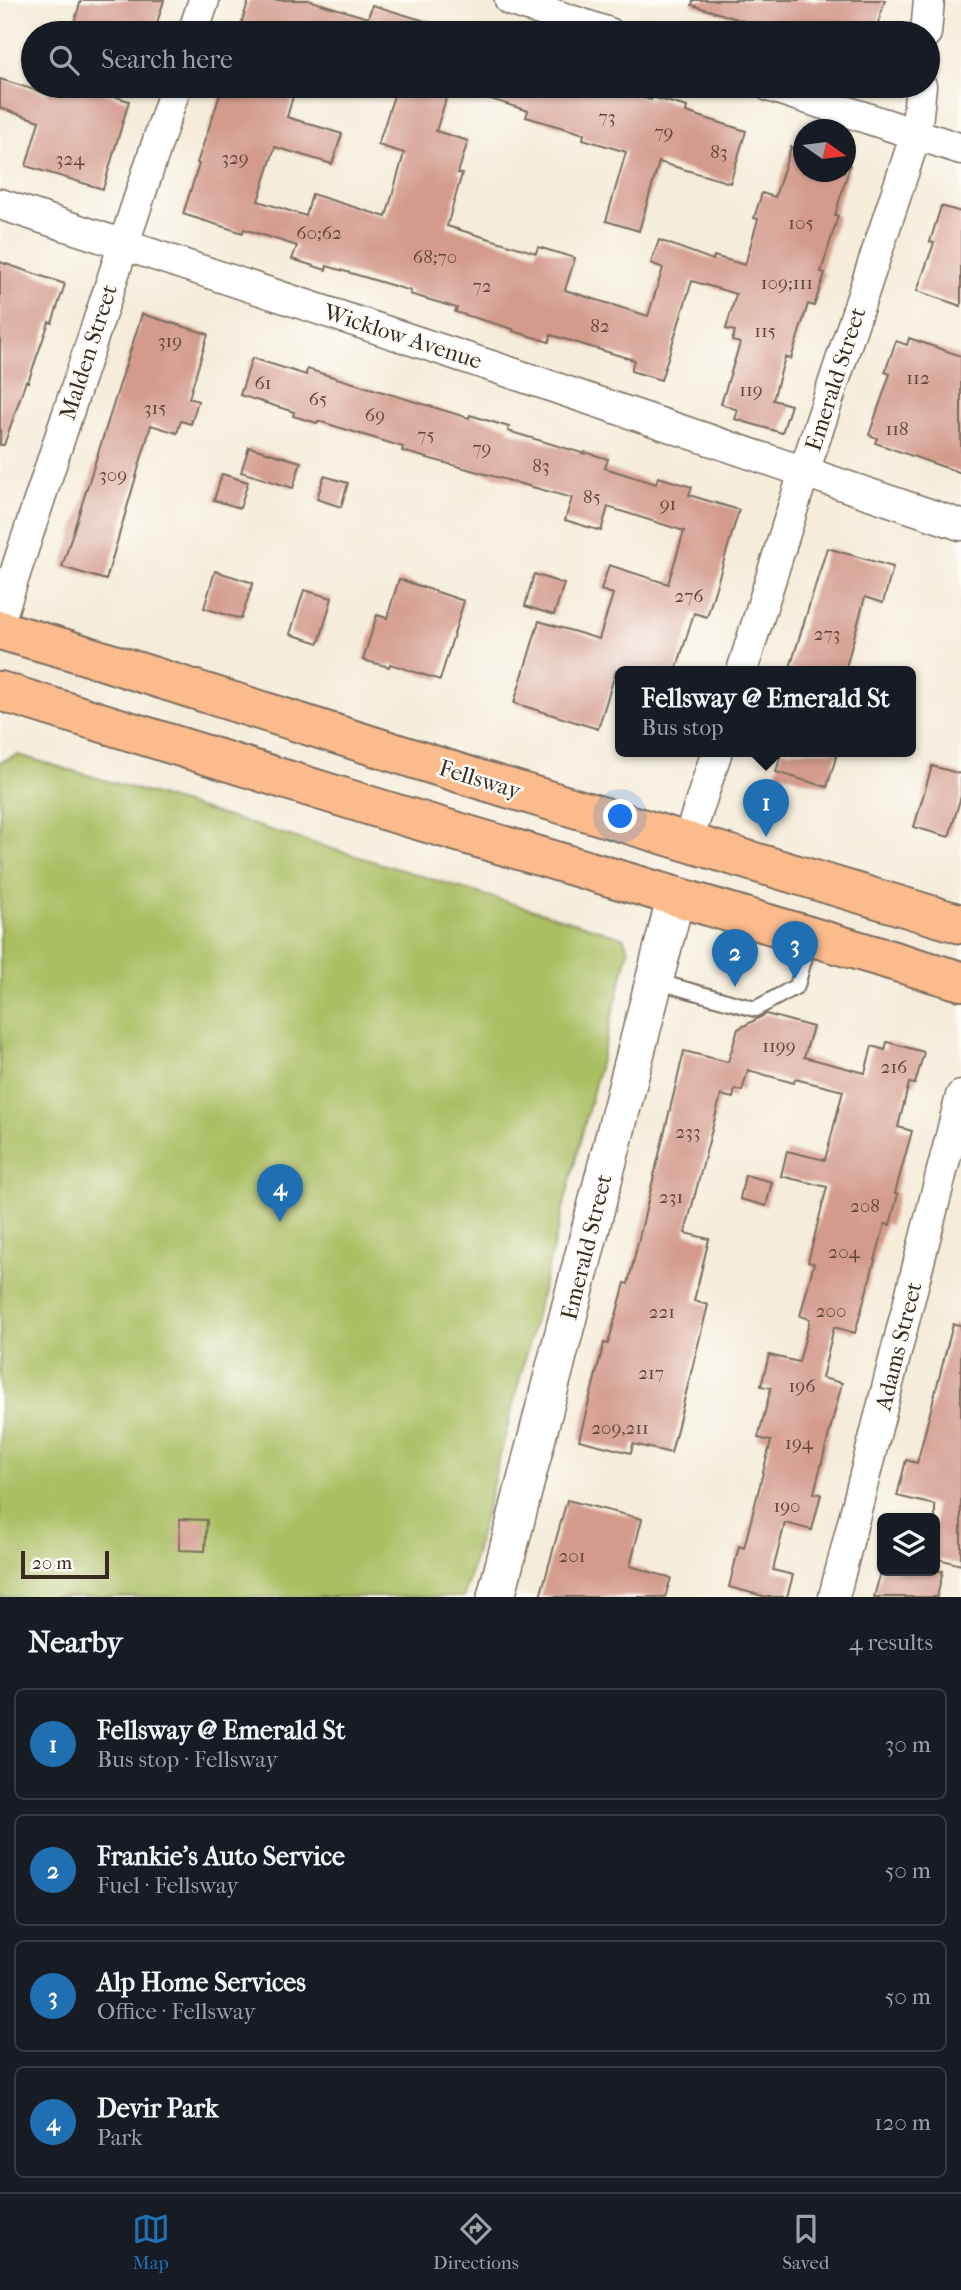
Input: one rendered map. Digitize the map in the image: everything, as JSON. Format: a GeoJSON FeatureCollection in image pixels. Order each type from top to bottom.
{"type":"FeatureCollection","features":[{"type":"Feature","properties":{"kind":"main road","name":"Fellsway"},"geometry":{"type":"LineString","coordinates":[[0,630],[481,780],[961,924]]}},
{"type":"Feature","properties":{"kind":"main road"},"geometry":{"type":"LineString","coordinates":[[0,691],[387,811],[961,981]]}},
{"type":"Feature","properties":{"kind":"street"},"geometry":{"type":"LineString","coordinates":[[197,21],[204,0]]}},
{"type":"Feature","properties":{"kind":"street"},"geometry":{"type":"LineString","coordinates":[[510,0],[573,21]]}},
{"type":"Feature","properties":{"kind":"street"},"geometry":{"type":"LineString","coordinates":[[927,21],[929,0]]}},
{"type":"Feature","properties":{"kind":"street","name":"Malden Street"},"geometry":{"type":"LineString","coordinates":[[0,619],[172,98]]}},
{"type":"Feature","properties":{"kind":"street"},"geometry":{"type":"LineString","coordinates":[[806,98],[961,149]]}},
{"type":"Feature","properties":{"kind":"street","name":"Emerald Street"},"geometry":{"type":"LineString","coordinates":[[744,666],[804,472],[916,134],[920,98]]}},
{"type":"Feature","properties":{"kind":"street","name":"Wicklow Avenue"},"geometry":{"type":"LineString","coordinates":[[0,204],[961,525]]}},
{"type":"Feature","properties":{"kind":"street"},"geometry":{"type":"LineString","coordinates":[[688,841],[715,757]]}},
{"type":"Feature","properties":{"kind":"street","name":"Emerald Street"},"geometry":{"type":"LineString","coordinates":[[496,1597],[676,896]]}},
{"type":"Feature","properties":{"kind":"street","name":"Adams Street"},"geometry":{"type":"LineString","coordinates":[[834,1597],[961,1096]]}},
{"type":"Feature","properties":{"kind":"lane"},"geometry":{"type":"LineString","coordinates":[[654,981],[755,1009],[797,986],[811,937]]}},
{"type":"Feature","properties":{"kind":"green space"},"geometry":{"type":"Polygon","coordinates":[[[18,755],[623,937],[629,950],[464,1597],[0,1597],[0,762],[18,755]]]}},
{"type":"Feature","properties":{"kind":"building"},"geometry":{"type":"Polygon","coordinates":[[[81,0],[164,0],[158,21],[75,21],[81,0]]]}},
{"type":"Feature","properties":{"kind":"building"},"geometry":{"type":"Polygon","coordinates":[[[249,0],[308,0],[368,18],[372,5],[425,21],[242,21],[249,0]]]}},
{"type":"Feature","properties":{"kind":"building"},"geometry":{"type":"Polygon","coordinates":[[[693,0],[885,0],[879,21],[743,21],[692,5],[693,0]]]}},
{"type":"Feature","properties":{"kind":"building"},"geometry":{"type":"Polygon","coordinates":[[[0,79],[21,86],[21,98],[119,98],[129,101],[103,189],[26,166],[39,121],[0,108],[0,79]]]}},
{"type":"Feature","properties":{"kind":"building"},"geometry":{"type":"Polygon","coordinates":[[[219,98],[293,98],[287,117],[342,134],[332,164],[275,147],[258,201],[306,216],[312,194],[386,217],[404,153],[378,145],[393,98],[446,98],[436,131],[468,141],[447,226],[536,253],[538,247],[575,258],[565,290],[648,316],[663,268],[651,263],[659,240],[713,260],[714,256],[745,265],[762,193],[775,197],[791,147],[793,182],[845,182],[821,272],[825,273],[814,306],[808,304],[791,359],[785,357],[773,400],[791,405],[782,433],[735,419],[738,410],[721,404],[740,343],[732,341],[735,331],[726,329],[736,294],[692,281],[661,380],[631,371],[634,360],[551,335],[549,342],[513,331],[455,312],[457,308],[410,294],[411,291],[327,266],[326,270],[292,259],[297,246],[183,214],[199,164],[197,163],[219,98]]]}},
{"type":"Feature","properties":{"kind":"building"},"geometry":{"type":"Polygon","coordinates":[[[488,98],[656,98],[687,107],[686,112],[746,131],[730,183],[659,162],[639,231],[606,221],[626,152],[583,139],[584,134],[526,117],[528,111],[488,98]]]}},
{"type":"Feature","properties":{"kind":"building"},"geometry":{"type":"Polygon","coordinates":[[[941,206],[961,212],[961,306],[917,291],[934,243],[930,242],[941,206]]]}},
{"type":"Feature","properties":{"kind":"building"},"geometry":{"type":"Polygon","coordinates":[[[0,262],[65,284],[52,323],[49,322],[28,382],[26,381],[4,445],[0,445],[0,262]]]}},
{"type":"Feature","properties":{"kind":"building"},"geometry":{"type":"Polygon","coordinates":[[[142,314],[208,334],[189,398],[198,401],[191,424],[181,421],[177,433],[151,425],[106,580],[62,567],[142,314]]]}},
{"type":"Feature","properties":{"kind":"building"},"geometry":{"type":"Polygon","coordinates":[[[909,338],[961,356],[961,473],[875,443],[877,438],[869,435],[890,374],[885,372],[896,341],[907,345],[909,338]]]}},
{"type":"Feature","properties":{"kind":"building"},"geometry":{"type":"Polygon","coordinates":[[[252,358],[306,375],[307,369],[469,418],[470,415],[509,427],[508,431],[608,459],[605,468],[656,484],[658,477],[692,487],[689,495],[739,510],[707,617],[694,613],[678,666],[615,666],[615,674],[598,729],[514,703],[539,621],[599,639],[613,594],[601,590],[609,565],[668,584],[684,531],[608,507],[601,531],[565,520],[572,498],[402,451],[403,447],[293,416],[294,412],[240,395],[252,358]]]}},
{"type":"Feature","properties":{"kind":"building"},"geometry":{"type":"Polygon","coordinates":[[[249,447],[301,462],[293,488],[241,472],[249,447]]]}},
{"type":"Feature","properties":{"kind":"building"},"geometry":{"type":"Polygon","coordinates":[[[222,474],[248,482],[240,508],[214,500],[222,474]]]}},
{"type":"Feature","properties":{"kind":"building"},"geometry":{"type":"Polygon","coordinates":[[[324,476],[348,483],[341,507],[317,499],[324,476]]]}},
{"type":"Feature","properties":{"kind":"building"},"geometry":{"type":"Polygon","coordinates":[[[827,548],[893,567],[883,603],[865,597],[846,666],[791,666],[827,548]]]}},
{"type":"Feature","properties":{"kind":"building"},"geometry":{"type":"Polygon","coordinates":[[[215,571],[253,583],[241,619],[204,608],[215,571]]]}},
{"type":"Feature","properties":{"kind":"building"},"geometry":{"type":"Polygon","coordinates":[[[534,574],[564,584],[554,615],[525,606],[534,574]]]}},
{"type":"Feature","properties":{"kind":"building"},"geometry":{"type":"Polygon","coordinates":[[[399,579],[464,601],[440,680],[390,664],[389,667],[363,660],[377,615],[387,618],[399,579]]]}},
{"type":"Feature","properties":{"kind":"building"},"geometry":{"type":"Polygon","coordinates":[[[304,590],[332,598],[319,643],[290,634],[304,590]]]}},
{"type":"Feature","properties":{"kind":"building"},"geometry":{"type":"Polygon","coordinates":[[[780,757],[836,757],[827,787],[776,772],[780,757]]]}},
{"type":"Feature","properties":{"kind":"building"},"geometry":{"type":"Polygon","coordinates":[[[932,766],[961,774],[961,796],[949,837],[914,827],[932,766]]]}},
{"type":"Feature","properties":{"kind":"building"},"geometry":{"type":"Polygon","coordinates":[[[766,1014],[813,1027],[804,1057],[865,1073],[872,1046],[885,1050],[887,1042],[924,1052],[915,1084],[909,1083],[898,1127],[912,1131],[895,1193],[898,1194],[890,1225],[885,1224],[855,1333],[834,1327],[822,1378],[842,1383],[814,1493],[821,1494],[812,1530],[785,1523],[773,1570],[793,1575],[787,1597],[767,1597],[729,1587],[739,1546],[744,1548],[771,1441],[758,1438],[771,1388],[761,1386],[769,1355],[799,1362],[810,1319],[800,1316],[814,1263],[808,1262],[827,1187],[781,1176],[787,1151],[825,1160],[843,1091],[795,1079],[794,1083],[748,1070],[742,1091],[735,1089],[733,1098],[721,1095],[685,1233],[709,1239],[694,1301],[708,1305],[671,1453],[633,1444],[631,1453],[579,1440],[604,1343],[608,1344],[625,1283],[628,1284],[684,1051],[728,1062],[738,1029],[766,1014]]]}},
{"type":"Feature","properties":{"kind":"building"},"geometry":{"type":"Polygon","coordinates":[[[745,1175],[772,1182],[766,1206],[740,1199],[745,1175]]]}},
{"type":"Feature","properties":{"kind":"building"},"geometry":{"type":"Polygon","coordinates":[[[953,1324],[961,1325],[961,1565],[940,1559],[940,1513],[935,1513],[935,1505],[897,1496],[906,1460],[917,1463],[953,1324]]]}},
{"type":"Feature","properties":{"kind":"building"},"geometry":{"type":"Polygon","coordinates":[[[567,1500],[642,1519],[630,1566],[671,1578],[665,1597],[540,1597],[567,1500]]]}},
{"type":"Feature","properties":{"kind":"building"},"geometry":{"type":"Polygon","coordinates":[[[180,1519],[207,1520],[205,1551],[179,1550],[180,1519]]]}},
{"type":"Feature","properties":{"kind":"building"},"geometry":{"type":"Polygon","coordinates":[[[940,1571],[943,1571],[937,1597],[874,1597],[880,1576],[940,1576],[940,1571]]]}},
{"type":"Feature","properties":{"kind":"place","name":"Fellsway @ Emerald St"},"geometry":{"type":"Point","coordinates":[766,837]}},
{"type":"Feature","properties":{"kind":"place","name":"Alp Home Services"},"geometry":{"type":"Point","coordinates":[795,979]}},
{"type":"Feature","properties":{"kind":"place","name":"Frankie's Auto Service"},"geometry":{"type":"Point","coordinates":[735,987]}},
{"type":"Feature","properties":{"kind":"place","name":"Devir Park"},"geometry":{"type":"Point","coordinates":[280,1222]}}]}
